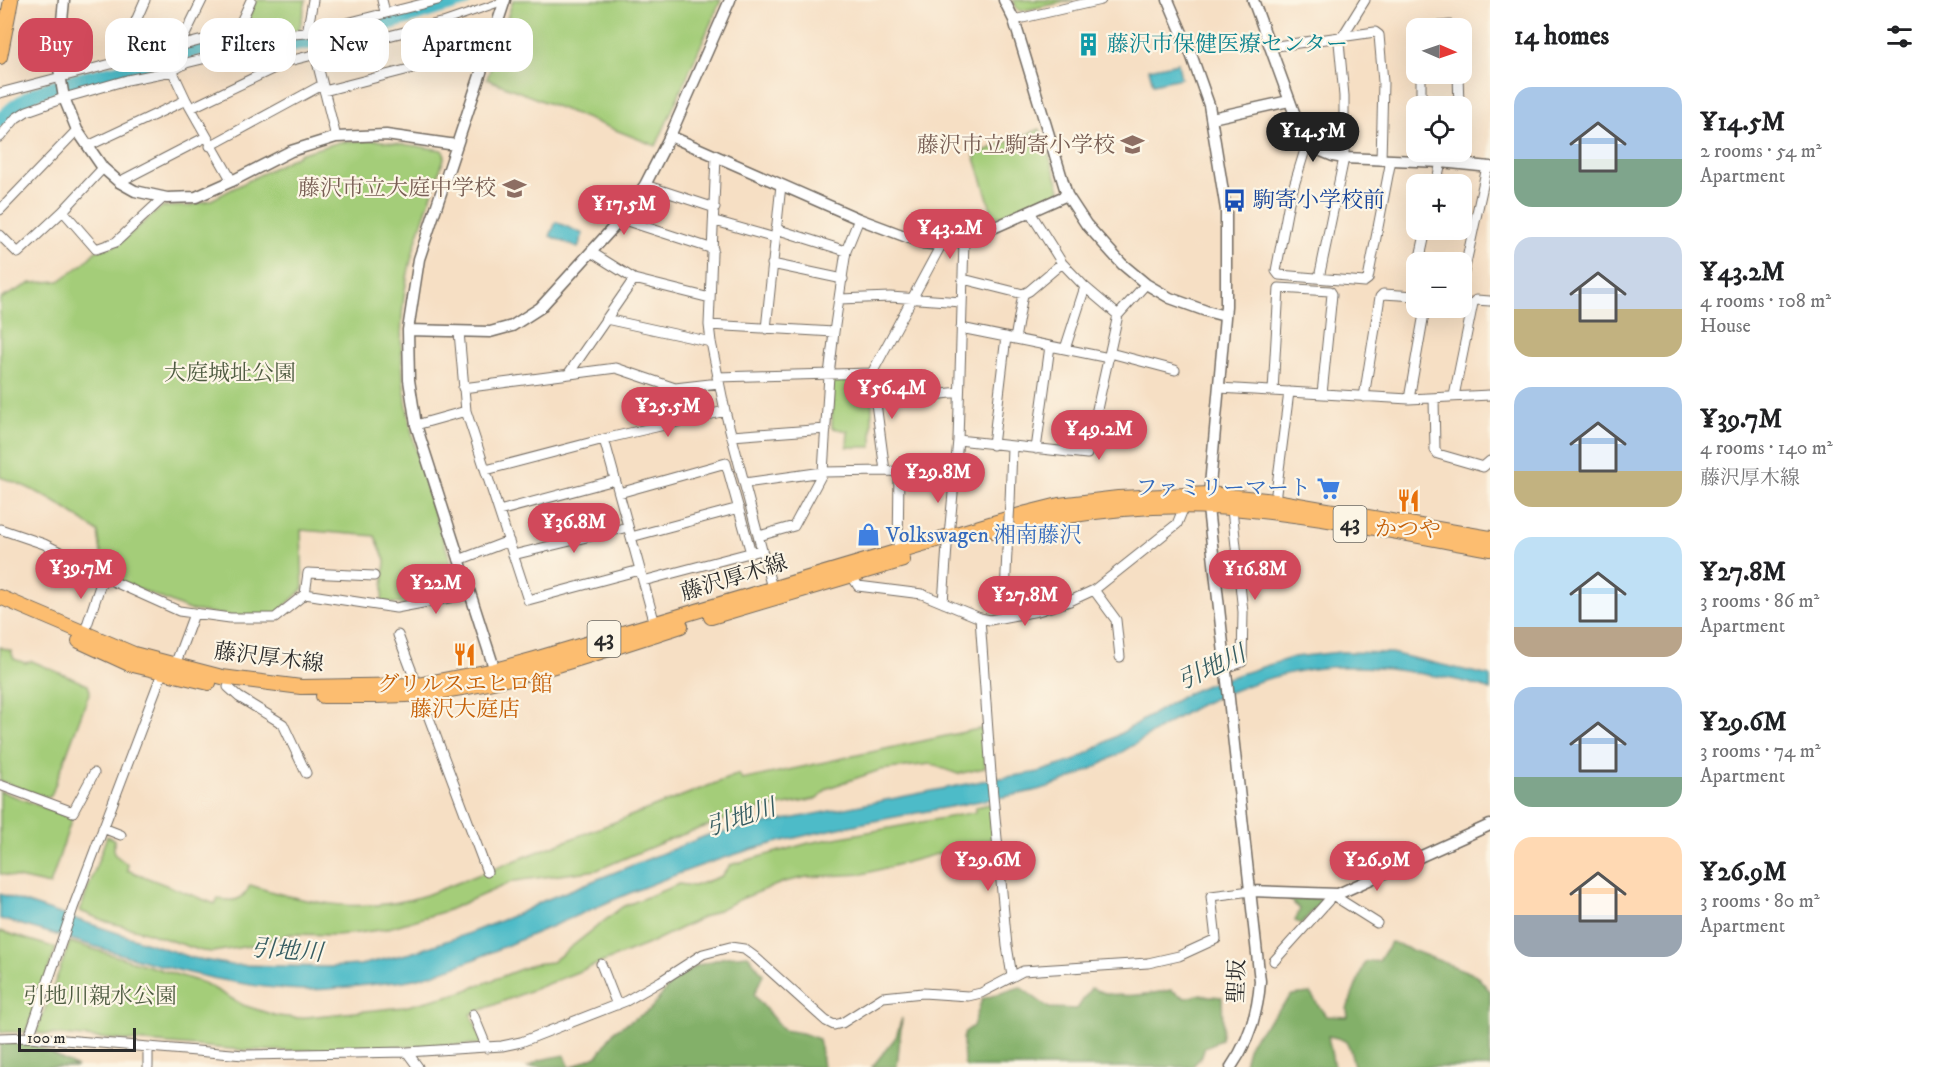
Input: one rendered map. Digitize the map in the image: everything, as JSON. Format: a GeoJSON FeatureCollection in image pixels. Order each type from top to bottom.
{"type":"FeatureCollection","features":[{"type":"Feature","properties":{"kind":"main road"},"geometry":{"type":"LineString","coordinates":[[0,57],[7,5]]}},
{"type":"Feature","properties":{"kind":"main road","name":"藤沢厚木線"},"geometry":{"type":"LineString","coordinates":[[0,597],[134,654],[228,687],[301,696],[383,696],[496,675],[538,672],[849,571],[1059,506],[1118,498],[1275,501],[1490,538]]}},
{"type":"Feature","properties":{"kind":"main road","name":"藤沢厚木線"},"geometry":{"type":"LineString","coordinates":[[496,675],[772,588],[849,571],[898,552],[1061,516],[1117,509],[1184,507],[1209,501],[1232,508],[1331,521],[1490,549]]}},
{"type":"Feature","properties":{"kind":"main road","name":"藤沢厚木線"},"geometry":{"type":"LineString","coordinates":[[0,607],[129,664],[168,666],[222,677],[301,687],[419,689]]}},
{"type":"Feature","properties":{"kind":"street"},"geometry":{"type":"LineString","coordinates":[[64,0],[59,39],[61,88],[77,130],[103,168],[119,182],[135,191],[163,198],[196,197],[291,151],[336,137],[386,135],[456,145]]}},
{"type":"Feature","properties":{"kind":"street"},"geometry":{"type":"LineString","coordinates":[[137,18],[145,0]]}},
{"type":"Feature","properties":{"kind":"street"},"geometry":{"type":"LineString","coordinates":[[188,29],[202,0]]}},
{"type":"Feature","properties":{"kind":"street"},"geometry":{"type":"LineString","coordinates":[[243,18],[251,0]]}},
{"type":"Feature","properties":{"kind":"street"},"geometry":{"type":"LineString","coordinates":[[307,33],[313,0]]}},
{"type":"Feature","properties":{"kind":"street"},"geometry":{"type":"LineString","coordinates":[[382,0],[385,12]]}},
{"type":"Feature","properties":{"kind":"street"},"geometry":{"type":"LineString","coordinates":[[296,34],[307,33],[438,0]]}},
{"type":"Feature","properties":{"kind":"street"},"geometry":{"type":"LineString","coordinates":[[408,330],[490,332],[512,326],[540,308],[621,219],[645,185],[670,136],[730,0]]}},
{"type":"Feature","properties":{"kind":"street"},"geometry":{"type":"LineString","coordinates":[[1004,0],[1014,20],[1067,195],[1099,240],[1122,264],[1146,284],[1170,298],[1226,316]]}},
{"type":"Feature","properties":{"kind":"street"},"geometry":{"type":"LineString","coordinates":[[1014,20],[1101,0]]}},
{"type":"Feature","properties":{"kind":"street","name":"聖坂"},"geometry":{"type":"LineString","coordinates":[[1168,0],[1191,54],[1212,118],[1226,210],[1226,316],[1209,501],[1258,960],[1259,999],[1246,1041],[1231,1067]]}},
{"type":"Feature","properties":{"kind":"street"},"geometry":{"type":"LineString","coordinates":[[1253,0],[1289,101],[1299,126],[1308,140],[1321,151],[1344,158],[1386,160],[1406,158]]}},
{"type":"Feature","properties":{"kind":"street"},"geometry":{"type":"LineString","coordinates":[[1319,278],[1344,158],[1344,96],[1339,42],[1365,0]]}},
{"type":"Feature","properties":{"kind":"street"},"geometry":{"type":"LineString","coordinates":[[452,18],[505,1]]}},
{"type":"Feature","properties":{"kind":"street"},"geometry":{"type":"LineString","coordinates":[[496,675],[416,425],[409,380],[408,330],[419,259],[505,1]]}},
{"type":"Feature","properties":{"kind":"street"},"geometry":{"type":"LineString","coordinates":[[1270,47],[1375,32],[1379,35],[1386,160],[1368,279],[1364,282],[1279,275],[1276,271],[1289,202],[1308,140]]}},
{"type":"Feature","properties":{"kind":"street"},"geometry":{"type":"LineString","coordinates":[[0,137],[16,118],[61,88],[105,68]]}},
{"type":"Feature","properties":{"kind":"street"},"geometry":{"type":"LineString","coordinates":[[119,182],[323,88],[401,70]]}},
{"type":"Feature","properties":{"kind":"street"},"geometry":{"type":"LineString","coordinates":[[0,93],[127,80],[154,72]]}},
{"type":"Feature","properties":{"kind":"street"},"geometry":{"type":"LineString","coordinates":[[173,72],[208,142],[232,181]]}},
{"type":"Feature","properties":{"kind":"street"},"geometry":{"type":"LineString","coordinates":[[88,146],[263,72]]}},
{"type":"Feature","properties":{"kind":"street"},"geometry":{"type":"LineString","coordinates":[[319,72],[336,137]]}},
{"type":"Feature","properties":{"kind":"street"},"geometry":{"type":"LineString","coordinates":[[1212,118],[1289,101]]}},
{"type":"Feature","properties":{"kind":"street"},"geometry":{"type":"LineString","coordinates":[[0,210],[77,130]]}},
{"type":"Feature","properties":{"kind":"street"},"geometry":{"type":"LineString","coordinates":[[670,136],[859,219],[922,243],[940,245],[964,241],[1067,195]]}},
{"type":"Feature","properties":{"kind":"street"},"geometry":{"type":"LineString","coordinates":[[716,156],[709,325],[711,342],[725,411],[772,588]]}},
{"type":"Feature","properties":{"kind":"street"},"geometry":{"type":"LineString","coordinates":[[1438,174],[1441,162],[1489,167],[1469,252]]}},
{"type":"Feature","properties":{"kind":"street"},"geometry":{"type":"LineString","coordinates":[[0,235],[18,253],[63,211],[103,168]]}},
{"type":"Feature","properties":{"kind":"street"},"geometry":{"type":"LineString","coordinates":[[766,328],[781,184]]}},
{"type":"Feature","properties":{"kind":"street"},"geometry":{"type":"LineString","coordinates":[[645,185],[715,208]]}},
{"type":"Feature","properties":{"kind":"street"},"geometry":{"type":"LineString","coordinates":[[63,211],[96,249],[116,242],[163,198]]}},
{"type":"Feature","properties":{"kind":"street"},"geometry":{"type":"LineString","coordinates":[[1030,212],[1062,263],[1085,287],[1118,315]]}},
{"type":"Feature","properties":{"kind":"street"},"geometry":{"type":"LineString","coordinates":[[621,219],[713,249]]}},
{"type":"Feature","properties":{"kind":"street"},"geometry":{"type":"LineString","coordinates":[[759,536],[794,526],[823,472],[834,332],[846,251],[859,219]]}},
{"type":"Feature","properties":{"kind":"street"},"geometry":{"type":"LineString","coordinates":[[715,221],[776,233],[846,251]]}},
{"type":"Feature","properties":{"kind":"street"},"geometry":{"type":"LineString","coordinates":[[943,603],[958,440],[964,241]]}},
{"type":"Feature","properties":{"kind":"street"},"geometry":{"type":"LineString","coordinates":[[885,471],[872,373],[940,245]]}},
{"type":"Feature","properties":{"kind":"street"},"geometry":{"type":"LineString","coordinates":[[591,252],[634,279],[710,298]]}},
{"type":"Feature","properties":{"kind":"street"},"geometry":{"type":"LineString","coordinates":[[963,279],[1023,294],[1062,263]]}},
{"type":"Feature","properties":{"kind":"street"},"geometry":{"type":"LineString","coordinates":[[772,264],[843,279]]}},
{"type":"Feature","properties":{"kind":"street"},"geometry":{"type":"LineString","coordinates":[[569,373],[634,279]]}},
{"type":"Feature","properties":{"kind":"street"},"geometry":{"type":"LineString","coordinates":[[958,440],[1087,454],[1118,315],[1146,284]]}},
{"type":"Feature","properties":{"kind":"street"},"geometry":{"type":"LineString","coordinates":[[1065,349],[1085,287]]}},
{"type":"Feature","properties":{"kind":"street"},"geometry":{"type":"LineString","coordinates":[[1273,391],[1279,288],[1330,291],[1332,294],[1322,394]]}},
{"type":"Feature","properties":{"kind":"street"},"geometry":{"type":"LineString","coordinates":[[993,445],[1010,338],[1023,294]]}},
{"type":"Feature","properties":{"kind":"street"},"geometry":{"type":"LineString","coordinates":[[1364,397],[1380,297],[1383,294],[1406,295]]}},
{"type":"Feature","properties":{"kind":"street"},"geometry":{"type":"LineString","coordinates":[[840,299],[913,298],[962,302]]}},
{"type":"Feature","properties":{"kind":"street"},"geometry":{"type":"LineString","coordinates":[[1454,396],[1473,303],[1476,300],[1490,301]]}},
{"type":"Feature","properties":{"kind":"street"},"geometry":{"type":"LineString","coordinates":[[1409,399],[1423,318]]}},
{"type":"Feature","properties":{"kind":"street"},"geometry":{"type":"LineString","coordinates":[[606,319],[711,342]]}},
{"type":"Feature","properties":{"kind":"street"},"geometry":{"type":"LineString","coordinates":[[709,325],[834,332]]}},
{"type":"Feature","properties":{"kind":"street"},"geometry":{"type":"LineString","coordinates":[[961,328],[1175,370]]}},
{"type":"Feature","properties":{"kind":"street"},"geometry":{"type":"LineString","coordinates":[[459,332],[466,411],[528,600],[640,570]]}},
{"type":"Feature","properties":{"kind":"street"},"geometry":{"type":"LineString","coordinates":[[1036,449],[1050,346]]}},
{"type":"Feature","properties":{"kind":"street"},"geometry":{"type":"LineString","coordinates":[[463,388],[616,368],[675,388],[718,380],[872,373]]}},
{"type":"Feature","properties":{"kind":"street"},"geometry":{"type":"LineString","coordinates":[[1219,388],[1409,399],[1490,395]]}},
{"type":"Feature","properties":{"kind":"street"},"geometry":{"type":"LineString","coordinates":[[876,402],[959,392]]}},
{"type":"Feature","properties":{"kind":"street"},"geometry":{"type":"LineString","coordinates":[[1275,501],[1289,392]]}},
{"type":"Feature","properties":{"kind":"street"},"geometry":{"type":"LineString","coordinates":[[1434,398],[1435,450],[1438,454],[1483,467],[1490,461]]}},
{"type":"Feature","properties":{"kind":"street"},"geometry":{"type":"LineString","coordinates":[[416,425],[466,411]]}},
{"type":"Feature","properties":{"kind":"street"},"geometry":{"type":"LineString","coordinates":[[486,470],[604,439],[725,411]]}},
{"type":"Feature","properties":{"kind":"street"},"geometry":{"type":"LineString","coordinates":[[732,436],[826,429]]}},
{"type":"Feature","properties":{"kind":"street"},"geometry":{"type":"LineString","coordinates":[[604,439],[655,624]]}},
{"type":"Feature","properties":{"kind":"street"},"geometry":{"type":"LineString","coordinates":[[1004,617],[1012,447]]}},
{"type":"Feature","properties":{"kind":"street"},"geometry":{"type":"LineString","coordinates":[[619,493],[726,463],[751,553]]}},
{"type":"Feature","properties":{"kind":"street"},"geometry":{"type":"LineString","coordinates":[[745,483],[823,472],[885,471],[954,474]]}},
{"type":"Feature","properties":{"kind":"street"},"geometry":{"type":"LineString","coordinates":[[898,552],[899,472]]}},
{"type":"Feature","properties":{"kind":"street"},"geometry":{"type":"LineString","coordinates":[[499,511],[615,480]]}},
{"type":"Feature","properties":{"kind":"street"},"geometry":{"type":"LineString","coordinates":[[849,571],[858,586],[908,591],[980,618],[990,620],[1038,611],[1094,590],[1177,524],[1184,507]]}},
{"type":"Feature","properties":{"kind":"street"},"geometry":{"type":"LineString","coordinates":[[631,537],[739,508]]}},
{"type":"Feature","properties":{"kind":"street"},"geometry":{"type":"LineString","coordinates":[[1226,671],[1242,662],[1243,612],[1232,508]]}},
{"type":"Feature","properties":{"kind":"street"},"geometry":{"type":"LineString","coordinates":[[513,555],[628,527]]}},
{"type":"Feature","properties":{"kind":"street"},"geometry":{"type":"LineString","coordinates":[[0,529],[44,544],[104,574],[110,580],[162,603],[194,614],[230,618],[275,618],[305,594],[308,573],[374,576]]}},
{"type":"Feature","properties":{"kind":"street"},"geometry":{"type":"LineString","coordinates":[[459,560],[509,541]]}},
{"type":"Feature","properties":{"kind":"street"},"geometry":{"type":"LineString","coordinates":[[643,581],[762,550]]}},
{"type":"Feature","properties":{"kind":"street"},"geometry":{"type":"LineString","coordinates":[[84,634],[104,574]]}},
{"type":"Feature","properties":{"kind":"street"},"geometry":{"type":"LineString","coordinates":[[1094,590],[1116,620],[1120,657]]}},
{"type":"Feature","properties":{"kind":"street"},"geometry":{"type":"LineString","coordinates":[[305,594],[396,608],[470,594]]}},
{"type":"Feature","properties":{"kind":"street"},"geometry":{"type":"LineString","coordinates":[[30,1037],[73,908],[103,828],[168,666],[194,614]]}},
{"type":"Feature","properties":{"kind":"street"},"geometry":{"type":"LineString","coordinates":[[980,618],[1006,946],[1012,976]]}},
{"type":"Feature","properties":{"kind":"street"},"geometry":{"type":"LineString","coordinates":[[398,634],[487,872]]}},
{"type":"Feature","properties":{"kind":"street"},"geometry":{"type":"LineString","coordinates":[[228,687],[239,697],[283,724],[306,773]]}},
{"type":"Feature","properties":{"kind":"street"},"geometry":{"type":"LineString","coordinates":[[0,785],[73,812],[93,773]]}},
{"type":"Feature","properties":{"kind":"street"},"geometry":{"type":"LineString","coordinates":[[0,1038],[30,1037],[256,1055],[487,1048],[521,1042],[617,1005],[648,990],[703,954],[730,947],[744,949],[755,957],[826,1021],[834,1025],[854,1017],[883,997],[923,993],[968,996],[995,986],[1023,971],[1136,964],[1179,956],[1216,939],[1212,896],[1251,891],[1341,893],[1490,825]]}},
{"type":"Feature","properties":{"kind":"street"},"geometry":{"type":"LineString","coordinates":[[103,828],[120,835]]}},
{"type":"Feature","properties":{"kind":"street"},"geometry":{"type":"LineString","coordinates":[[1331,894],[1377,922]]}},
{"type":"Feature","properties":{"kind":"street"},"geometry":{"type":"LineString","coordinates":[[1270,964],[1329,902],[1331,894]]}},
{"type":"Feature","properties":{"kind":"street"},"geometry":{"type":"LineString","coordinates":[[601,964],[617,1005]]}},
{"type":"Feature","properties":{"kind":"street"},"geometry":{"type":"LineString","coordinates":[[473,1014],[487,1048]]}},
{"type":"Feature","properties":{"kind":"street"},"geometry":{"type":"LineString","coordinates":[[148,1048],[148,1067]]}},
{"type":"Feature","properties":{"kind":"street"},"geometry":{"type":"LineString","coordinates":[[407,1052],[418,1067]]}},
{"type":"Feature","properties":{"kind":"street"},"geometry":{"type":"LineString","coordinates":[[254,1067],[256,1055]]}},
{"type":"Feature","properties":{"kind":"green space"},"geometry":{"type":"Polygon","coordinates":[[[256,0],[306,0],[299,31],[296,31],[296,18],[249,18],[256,0]]]}},
{"type":"Feature","properties":{"kind":"green space"},"geometry":{"type":"Polygon","coordinates":[[[513,0],[721,0],[656,146],[487,79],[489,72],[533,72],[533,18],[507,18],[513,0]]]}},
{"type":"Feature","properties":{"kind":"green space"},"geometry":{"type":"Polygon","coordinates":[[[1013,0],[1074,0],[1021,11],[1017,9],[1013,0]]]}},
{"type":"Feature","properties":{"kind":"green space"},"geometry":{"type":"Polygon","coordinates":[[[1040,129],[1060,189],[1057,196],[994,218],[974,155],[1040,129]]]}},
{"type":"Feature","properties":{"kind":"green space","name":"大庭城址公園"},"geometry":{"type":"Polygon","coordinates":[[[375,140],[442,150],[445,155],[410,262],[402,318],[402,358],[413,437],[435,515],[461,591],[459,594],[402,604],[382,602],[385,560],[375,536],[301,530],[303,589],[275,615],[233,616],[189,610],[104,574],[98,532],[52,500],[0,477],[0,299],[31,283],[59,281],[83,264],[96,251],[117,245],[162,207],[189,206],[211,200],[302,153],[340,142],[375,140]]]}},
{"type":"Feature","properties":{"kind":"green space"},"geometry":{"type":"Polygon","coordinates":[[[867,380],[872,402],[872,447],[847,447],[848,431],[832,428],[832,385],[835,381],[867,380]]]}},
{"type":"Feature","properties":{"kind":"green space"},"geometry":{"type":"Polygon","coordinates":[[[0,647],[11,651],[14,659],[25,663],[32,661],[88,685],[90,691],[51,796],[47,798],[0,781],[0,647]]]}},
{"type":"Feature","properties":{"kind":"green space","name":"引地川親水公園"},"geometry":{"type":"Polygon","coordinates":[[[983,728],[985,768],[958,774],[930,764],[880,770],[828,788],[817,799],[762,809],[727,819],[673,838],[597,870],[514,881],[446,911],[385,929],[336,935],[290,934],[255,945],[213,952],[202,951],[107,922],[80,911],[107,836],[114,839],[114,854],[128,865],[127,870],[215,904],[218,898],[238,899],[245,894],[250,885],[316,902],[360,906],[382,905],[426,895],[739,774],[742,780],[983,728]]]}},
{"type":"Feature","properties":{"kind":"green space"},"geometry":{"type":"Polygon","coordinates":[[[0,791],[72,818],[50,885],[0,874],[0,791]]]}},
{"type":"Feature","properties":{"kind":"green space","name":"引地川親水公園"},"geometry":{"type":"Polygon","coordinates":[[[990,804],[993,839],[863,874],[807,877],[784,882],[741,899],[646,945],[471,1014],[483,1044],[284,1051],[244,1050],[36,1033],[70,942],[204,983],[243,1005],[277,1016],[297,1018],[404,1007],[459,993],[534,964],[552,962],[622,907],[679,884],[694,886],[722,876],[730,865],[809,843],[976,812],[976,807],[990,804]]]}},
{"type":"Feature","properties":{"kind":"green space"},"geometry":{"type":"Polygon","coordinates":[[[1286,897],[1323,899],[1301,924],[1295,921],[1300,909],[1286,897]]]}},
{"type":"Feature","properties":{"kind":"green space","name":"引地川親水公園"},"geometry":{"type":"Polygon","coordinates":[[[0,931],[56,948],[26,1032],[0,1032],[0,931]]]}},
{"type":"Feature","properties":{"kind":"green space"},"geometry":{"type":"Polygon","coordinates":[[[1391,942],[1476,975],[1490,991],[1490,1067],[1354,1067],[1346,1042],[1328,1036],[1334,1067],[1243,1067],[1250,1042],[1292,995],[1310,993],[1326,1016],[1348,1017],[1347,1009],[1365,962],[1379,961],[1391,942]]]}},
{"type":"Feature","properties":{"kind":"green space"},"geometry":{"type":"Polygon","coordinates":[[[748,955],[763,974],[754,995],[783,1030],[819,1039],[823,1067],[572,1067],[598,1055],[615,1030],[650,1010],[671,983],[696,966],[725,957],[748,955]]]}},
{"type":"Feature","properties":{"kind":"green space"},"geometry":{"type":"Polygon","coordinates":[[[1020,987],[1049,1008],[1077,1009],[1091,988],[1120,995],[1141,995],[1171,990],[1185,998],[1198,995],[1222,997],[1221,1040],[1205,1047],[1202,1056],[1192,1067],[967,1067],[964,1064],[963,1039],[965,1032],[973,1026],[982,999],[1020,987]]]}},
{"type":"Feature","properties":{"kind":"green space"},"geometry":{"type":"Polygon","coordinates":[[[902,1018],[897,1067],[872,1067],[896,1037],[902,1018]]]}},
{"type":"Feature","properties":{"kind":"green space"},"geometry":{"type":"Polygon","coordinates":[[[0,1042],[35,1045],[77,1067],[0,1067],[0,1042]]]}},
{"type":"Feature","properties":{"kind":"green space"},"geometry":{"type":"Polygon","coordinates":[[[564,1055],[570,1067],[528,1067],[540,1060],[564,1055]]]}},
{"type":"Feature","properties":{"kind":"water"},"geometry":{"type":"Polygon","coordinates":[[[1178,63],[1181,78],[1153,84],[1149,69],[1178,63]]]}},
{"type":"Feature","properties":{"kind":"water"},"geometry":{"type":"Polygon","coordinates":[[[556,222],[583,234],[578,248],[550,236],[556,222]]]}},
{"type":"Feature","properties":{"kind":"water"},"geometry":{"type":"Polygon","coordinates":[[[1340,652],[1391,653],[1490,676],[1490,690],[1453,679],[1376,668],[1328,667],[1280,675],[1256,682],[1198,706],[1110,759],[1075,777],[1046,788],[825,831],[743,852],[660,881],[461,964],[402,981],[305,990],[227,981],[151,963],[0,919],[0,894],[193,958],[231,965],[328,967],[360,965],[411,953],[467,934],[708,835],[982,781],[1039,772],[1076,760],[1188,693],[1212,683],[1294,657],[1340,652]]]}},
{"type":"Feature","properties":{"kind":"waterway"},"geometry":{"type":"LineString","coordinates":[[0,121],[25,99],[74,80],[214,46],[282,46],[336,38],[465,0]]}},
{"type":"Feature","properties":{"kind":"place","name":"藤沢市保健医療センター"},"geometry":{"type":"Point","coordinates":[1089,44]}},
{"type":"Feature","properties":{"kind":"place","name":"藤沢市立駒寄小学校"},"geometry":{"type":"Point","coordinates":[1133,145]}},
{"type":"Feature","properties":{"kind":"place","name":"藤沢市立大庭中学校"},"geometry":{"type":"Point","coordinates":[514,188]}},
{"type":"Feature","properties":{"kind":"place","name":"駒寄小学校前"},"geometry":{"type":"Point","coordinates":[1235,200]}},
{"type":"Feature","properties":{"kind":"place","name":"ファミリーマート"},"geometry":{"type":"Point","coordinates":[1329,488]}},
{"type":"Feature","properties":{"kind":"place","name":"かつや"},"geometry":{"type":"Point","coordinates":[1408,500]}},
{"type":"Feature","properties":{"kind":"place","name":"Volkswagen 湘南藤沢"},"geometry":{"type":"Point","coordinates":[868,535]}},
{"type":"Feature","properties":{"kind":"place","name":"グリルスエヒロ館 藤沢大庭店"},"geometry":{"type":"Point","coordinates":[465,655]}},
{"type":"Feature","properties":{"kind":"water label","name":"引地川"},"geometry":{"type":"Point","coordinates":[1212,668]}},
{"type":"Feature","properties":{"kind":"water label","name":"引地川"},"geometry":{"type":"Point","coordinates":[741,818]}},
{"type":"Feature","properties":{"kind":"water label","name":"引地川"},"geometry":{"type":"Point","coordinates":[287,951]}}]}
